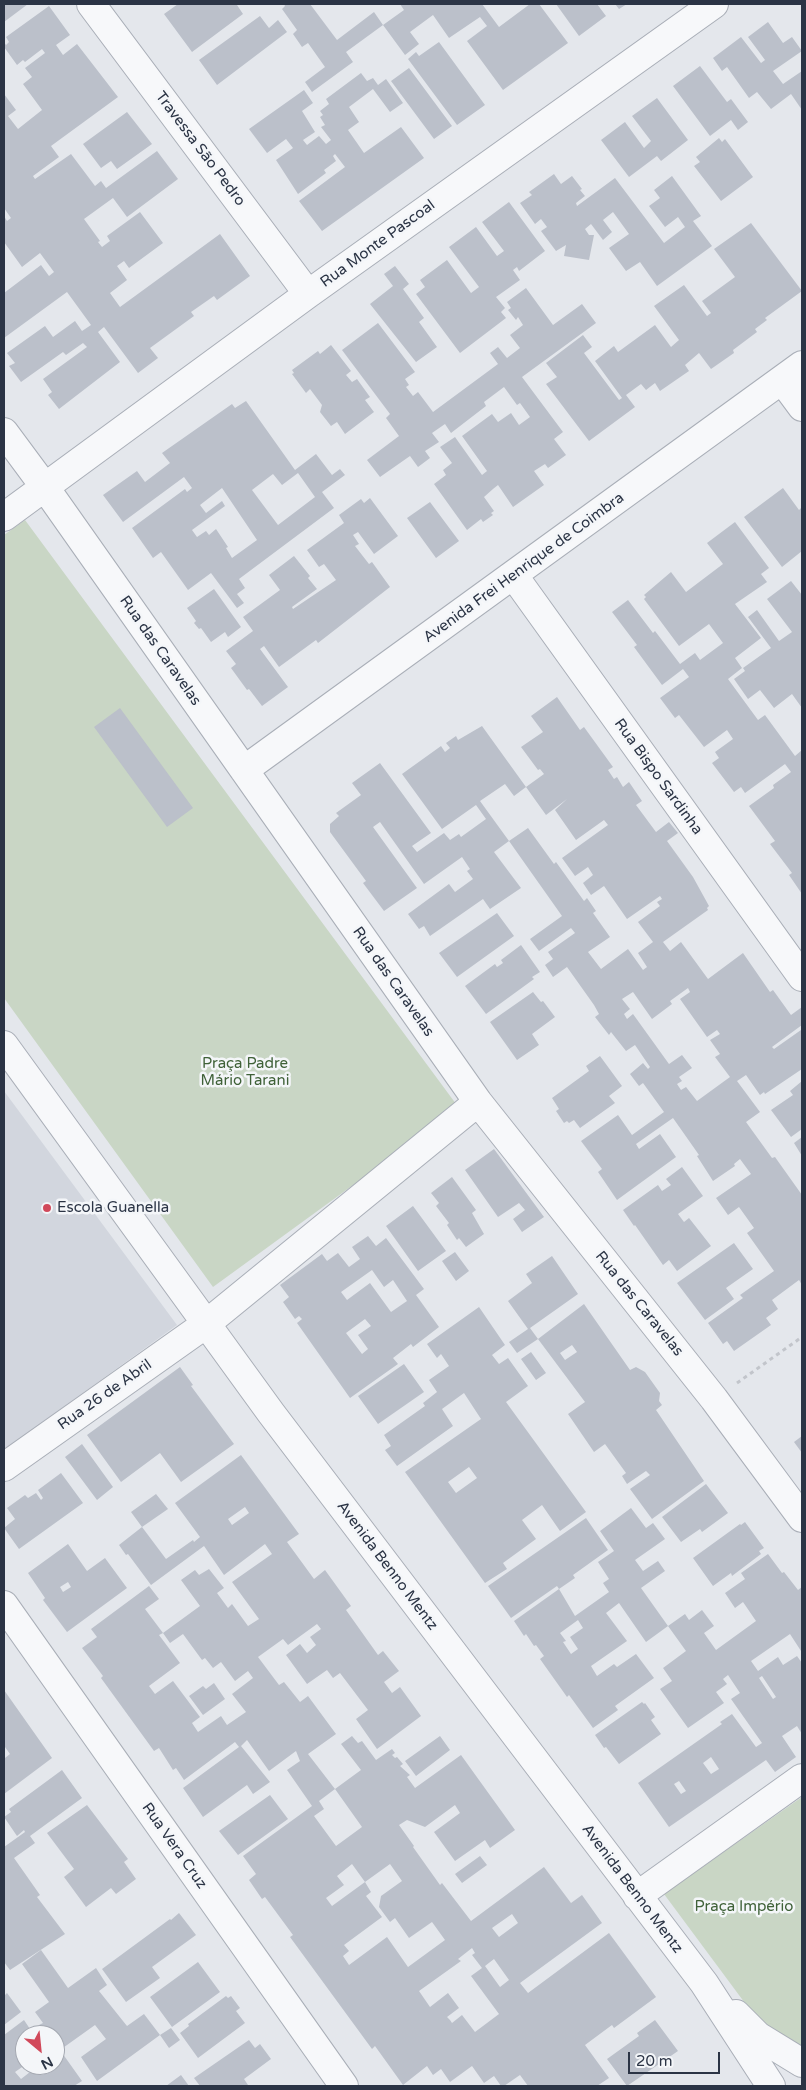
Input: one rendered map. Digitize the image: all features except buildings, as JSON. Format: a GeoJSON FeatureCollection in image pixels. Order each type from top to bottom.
{"type":"FeatureCollection","features":[{"type":"Feature","properties":{"kind":"street","name":"Rua Monte Pascoal"},"geometry":{"type":"LineString","coordinates":[[44,486],[308,294],[714,4]]}},
{"type":"Feature","properties":{"kind":"street","name":"Travessa São Pedro"},"geometry":{"type":"LineString","coordinates":[[98,6],[308,294]]}},
{"type":"Feature","properties":{"kind":"street"},"geometry":{"type":"LineString","coordinates":[[792,372],[802,407]]}},
{"type":"Feature","properties":{"kind":"street","name":"Avenida Frei Henrique de Coimbra"},"geometry":{"type":"LineString","coordinates":[[244,770],[514,576],[792,372]]}},
{"type":"Feature","properties":{"kind":"street","name":"Rua das Caravelas"},"geometry":{"type":"LineString","coordinates":[[4,432],[478,1102],[714,1399],[802,1518]]}},
{"type":"Feature","properties":{"kind":"street"},"geometry":{"type":"LineString","coordinates":[[4,516],[44,486]]}},
{"type":"Feature","properties":{"kind":"street","name":"Rua Bispo Sardinha"},"geometry":{"type":"LineString","coordinates":[[514,576],[802,977]]}},
{"type":"Feature","properties":{"kind":"street","name":"Avenida Benno Mentz"},"geometry":{"type":"LineString","coordinates":[[4,1045],[270,1413],[704,1984],[771,2086]]}},
{"type":"Feature","properties":{"kind":"street"},"geometry":{"type":"LineString","coordinates":[[206,1324],[478,1102]]}},
{"type":"Feature","properties":{"kind":"street","name":"Rua 26 de Abril"},"geometry":{"type":"LineString","coordinates":[[4,1466],[206,1324]]}},
{"type":"Feature","properties":{"kind":"street","name":"Rua Vera Cruz"},"geometry":{"type":"LineString","coordinates":[[4,1605],[344,2086]]}},
{"type":"Feature","properties":{"kind":"street"},"geometry":{"type":"LineString","coordinates":[[637,1896],[802,1778]]}},
{"type":"Feature","properties":{"kind":"street"},"geometry":{"type":"LineString","coordinates":[[704,1984],[758,2036],[802,2064]]}},
{"type":"Feature","properties":{"kind":"path"},"geometry":{"type":"LineString","coordinates":[[714,1399],[802,1337]]}},
{"type":"Feature","properties":{"kind":"shaded area","name":"Escola Guanella"},"geometry":{"type":"Polygon","coordinates":[[[4,1091],[177,1325],[4,1450],[4,1091]]]}},
{"type":"Feature","properties":{"kind":"green space","name":"Praça Padre Mário Tarani"},"geometry":{"type":"Polygon","coordinates":[[[25,520],[459,1108],[213,1287],[4,998],[4,535],[25,520]]]}},
{"type":"Feature","properties":{"kind":"green space","name":"Praça Império"},"geometry":{"type":"Polygon","coordinates":[[[802,1797],[802,2080],[664,1894],[802,1797]]]}},
{"type":"Feature","properties":{"kind":"place","name":"Escola Guanella"},"geometry":{"type":"Point","coordinates":[47,1208]}}]}
